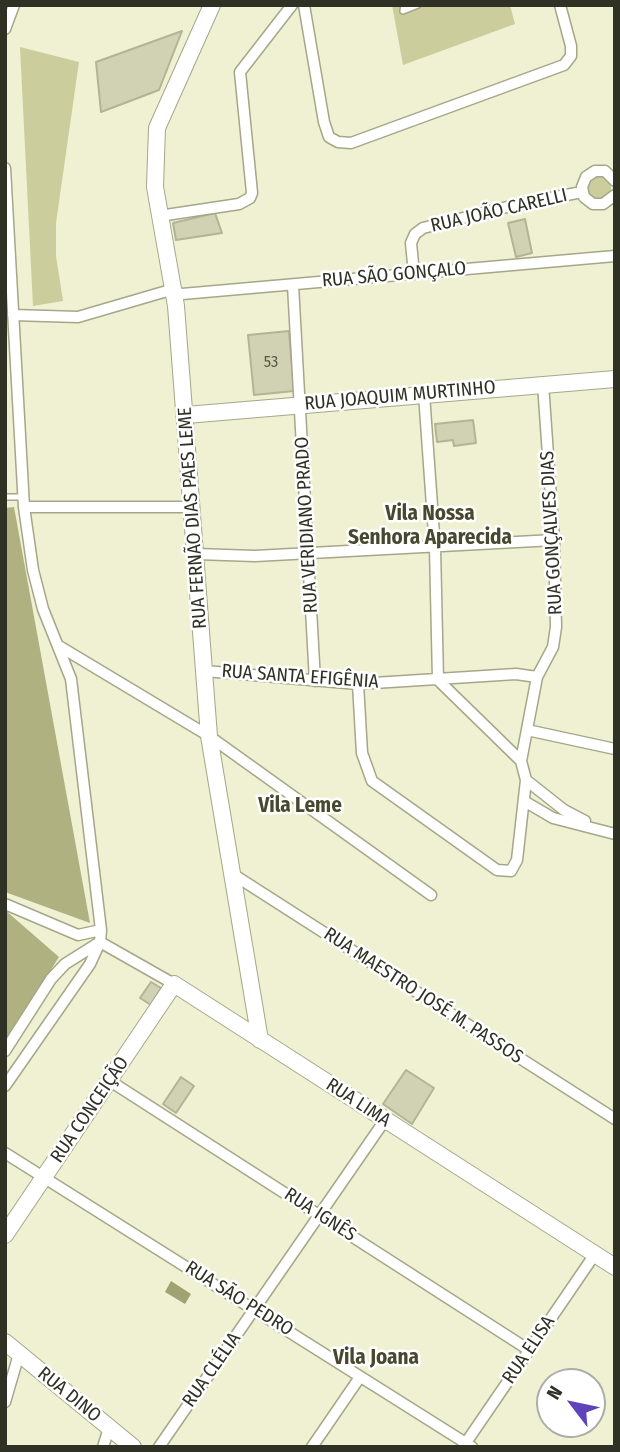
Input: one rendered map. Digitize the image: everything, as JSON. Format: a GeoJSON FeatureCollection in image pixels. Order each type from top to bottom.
{"type":"FeatureCollection","features":[{"type":"Feature","properties":{"kind":"main road","name":"RUA FERNÃO DIAS PAES LEME"},"geometry":{"type":"LineString","coordinates":[[212,5],[157,128],[154,155],[159,216],[174,292],[186,415],[209,736],[260,1041]]}},
{"type":"Feature","properties":{"kind":"main road","name":"RUA JOAQUIM MURTINHO"},"geometry":{"type":"LineString","coordinates":[[186,415],[614,377]]}},
{"type":"Feature","properties":{"kind":"main road","name":"RUA LIMA"},"geometry":{"type":"LineString","coordinates":[[174,984],[615,1266]]}},
{"type":"Feature","properties":{"kind":"main road","name":"RUA CONCEIÇÃO"},"geometry":{"type":"LineString","coordinates":[[5,1235],[174,984]]}},
{"type":"Feature","properties":{"kind":"main road","name":"RUA DINO"},"geometry":{"type":"LineString","coordinates":[[5,1342],[133,1447]]}},
{"type":"Feature","properties":{"kind":"street"},"geometry":{"type":"LineString","coordinates":[[159,216],[239,204],[250,198],[253,193],[240,72],[292,5]]}},
{"type":"Feature","properties":{"kind":"street"},"geometry":{"type":"LineString","coordinates":[[304,5],[329,137],[338,142],[351,143],[564,65],[571,56],[571,46],[560,5]]}},
{"type":"Feature","properties":{"kind":"street"},"geometry":{"type":"LineString","coordinates":[[5,29],[9,8]]}},
{"type":"Feature","properties":{"kind":"street"},"geometry":{"type":"LineString","coordinates":[[5,168],[9,314],[24,502],[33,570],[43,609],[71,679],[101,930],[100,942],[90,964],[5,1086]]}},
{"type":"Feature","properties":{"kind":"street","name":"RUA JOÃO CARELLI"},"geometry":{"type":"LineString","coordinates":[[615,181],[605,171],[594,171],[586,177],[582,192],[588,201],[598,205],[608,202],[615,195]]}},
{"type":"Feature","properties":{"kind":"street","name":"RUA JOÃO CARELLI"},"geometry":{"type":"LineString","coordinates":[[414,274],[411,243],[415,234],[423,228],[519,204],[582,192]]}},
{"type":"Feature","properties":{"kind":"street","name":"RUA SÃO GONÇALO"},"geometry":{"type":"LineString","coordinates":[[9,314],[78,317],[167,291],[182,294],[615,256]]}},
{"type":"Feature","properties":{"kind":"street","name":"RUA VERIDIANO PRADO"},"geometry":{"type":"LineString","coordinates":[[293,285],[315,681]]}},
{"type":"Feature","properties":{"kind":"street","name":"RUA GONÇALVES DIAS"},"geometry":{"type":"LineString","coordinates":[[521,761],[537,677],[553,648],[556,627],[554,540],[543,384]]}},
{"type":"Feature","properties":{"kind":"street"},"geometry":{"type":"LineString","coordinates":[[358,684],[362,753],[372,781],[497,870],[504,873],[515,867],[526,780],[521,761],[438,680],[435,548],[424,394]]}},
{"type":"Feature","properties":{"kind":"street"},"geometry":{"type":"LineString","coordinates":[[24,502],[193,506]]}},
{"type":"Feature","properties":{"kind":"street"},"geometry":{"type":"LineString","coordinates":[[196,554],[255,556],[554,540]]}},
{"type":"Feature","properties":{"kind":"street"},"geometry":{"type":"LineString","coordinates":[[60,646],[209,736],[430,895]]}},
{"type":"Feature","properties":{"kind":"street","name":"RUA SANTA EFIGÊNIA"},"geometry":{"type":"LineString","coordinates":[[205,671],[358,684],[516,674],[537,677]]}},
{"type":"Feature","properties":{"kind":"street"},"geometry":{"type":"LineString","coordinates":[[527,730],[615,749]]}},
{"type":"Feature","properties":{"kind":"street"},"geometry":{"type":"LineString","coordinates":[[526,780],[564,810],[603,830]]}},
{"type":"Feature","properties":{"kind":"street"},"geometry":{"type":"LineString","coordinates":[[524,801],[553,818],[615,834]]}},
{"type":"Feature","properties":{"kind":"street","name":"RUA MAESTRO JOSÉ M. PASSOS"},"geometry":{"type":"LineString","coordinates":[[231,873],[615,1119]]}},
{"type":"Feature","properties":{"kind":"street"},"geometry":{"type":"LineString","coordinates":[[5,904],[78,935],[101,930]]}},
{"type":"Feature","properties":{"kind":"street"},"geometry":{"type":"LineString","coordinates":[[5,1051],[51,979],[65,964],[100,942]]}},
{"type":"Feature","properties":{"kind":"street","name":"RUA LIMA"},"geometry":{"type":"LineString","coordinates":[[100,942],[174,984]]}},
{"type":"Feature","properties":{"kind":"street","name":"RUA IGNÊS"},"geometry":{"type":"LineString","coordinates":[[110,1081],[529,1350]]}},
{"type":"Feature","properties":{"kind":"street","name":"RUA CLÉLIA"},"geometry":{"type":"LineString","coordinates":[[159,1447],[385,1120]]}},
{"type":"Feature","properties":{"kind":"street","name":"RUA SÃO PEDRO"},"geometry":{"type":"LineString","coordinates":[[5,1153],[467,1445]]}},
{"type":"Feature","properties":{"kind":"street","name":"RUA ELISA"},"geometry":{"type":"LineString","coordinates":[[467,1445],[595,1254]]}},
{"type":"Feature","properties":{"kind":"street"},"geometry":{"type":"LineString","coordinates":[[5,1402],[19,1354]]}},
{"type":"Feature","properties":{"kind":"street"},"geometry":{"type":"LineString","coordinates":[[312,1447],[360,1377]]}},
{"type":"Feature","properties":{"kind":"street"},"geometry":{"type":"LineString","coordinates":[[103,1447],[109,1427]]}},
{"type":"Feature","properties":{"kind":"lane"},"geometry":{"type":"LineString","coordinates":[[404,5],[404,11],[418,5]]}},
{"type":"Feature","properties":{"kind":"lane"},"geometry":{"type":"LineString","coordinates":[[5,497],[24,502]]}},
{"type":"Feature","properties":{"kind":"shaded area"},"geometry":{"type":"Polygon","coordinates":[[[392,5],[510,5],[515,24],[403,65],[392,5]]]}},
{"type":"Feature","properties":{"kind":"shaded area"},"geometry":{"type":"Polygon","coordinates":[[[20,47],[79,62],[56,223],[56,256],[63,301],[33,306],[20,47]]]}},
{"type":"Feature","properties":{"kind":"shaded area"},"geometry":{"type":"Polygon","coordinates":[[[599,176],[608,179],[611,188],[608,197],[599,200],[590,197],[587,188],[590,179],[599,176]]]}},
{"type":"Feature","properties":{"kind":"shaded area"},"geometry":{"type":"Polygon","coordinates":[[[14,507],[90,923],[5,892],[5,508],[14,507]]]}},
{"type":"Feature","properties":{"kind":"shaded area"},"geometry":{"type":"Polygon","coordinates":[[[5,910],[59,957],[5,1042],[5,910]]]}},
{"type":"Feature","properties":{"kind":"shaded area"},"geometry":{"type":"Polygon","coordinates":[[[171,1281],[191,1294],[185,1304],[165,1292],[171,1281]]]}},
{"type":"Feature","properties":{"kind":"building"},"geometry":{"type":"Polygon","coordinates":[[[182,31],[159,90],[101,112],[96,62],[182,31]]]}},
{"type":"Feature","properties":{"kind":"building"},"geometry":{"type":"Polygon","coordinates":[[[215,213],[222,233],[176,240],[173,223],[215,213]]]}},
{"type":"Feature","properties":{"kind":"building"},"geometry":{"type":"Polygon","coordinates":[[[525,219],[532,253],[516,257],[508,223],[525,219]]]}},
{"type":"Feature","properties":{"kind":"building"},"geometry":{"type":"Polygon","coordinates":[[[289,331],[294,391],[254,395],[248,335],[289,331]]]}},
{"type":"Feature","properties":{"kind":"building"},"geometry":{"type":"Polygon","coordinates":[[[473,420],[476,443],[454,446],[453,440],[437,442],[435,424],[473,420]]]}},
{"type":"Feature","properties":{"kind":"building"},"geometry":{"type":"Polygon","coordinates":[[[151,982],[161,988],[151,1005],[140,998],[151,982]]]}},
{"type":"Feature","properties":{"kind":"building"},"geometry":{"type":"Polygon","coordinates":[[[406,1070],[434,1088],[412,1124],[383,1104],[406,1070]]]}},
{"type":"Feature","properties":{"kind":"building"},"geometry":{"type":"Polygon","coordinates":[[[181,1077],[194,1086],[176,1113],[163,1104],[181,1077]]]}},
{"type":"Feature","properties":{"kind":"district","name":"Vila Nossa Senhora Aparecida"},"geometry":{"type":"Point","coordinates":[430,526]}},
{"type":"Feature","properties":{"kind":"district","name":"Vila Leme"},"geometry":{"type":"Point","coordinates":[300,806]}},
{"type":"Feature","properties":{"kind":"district","name":"Vila Joana"},"geometry":{"type":"Point","coordinates":[376,1358]}}]}
